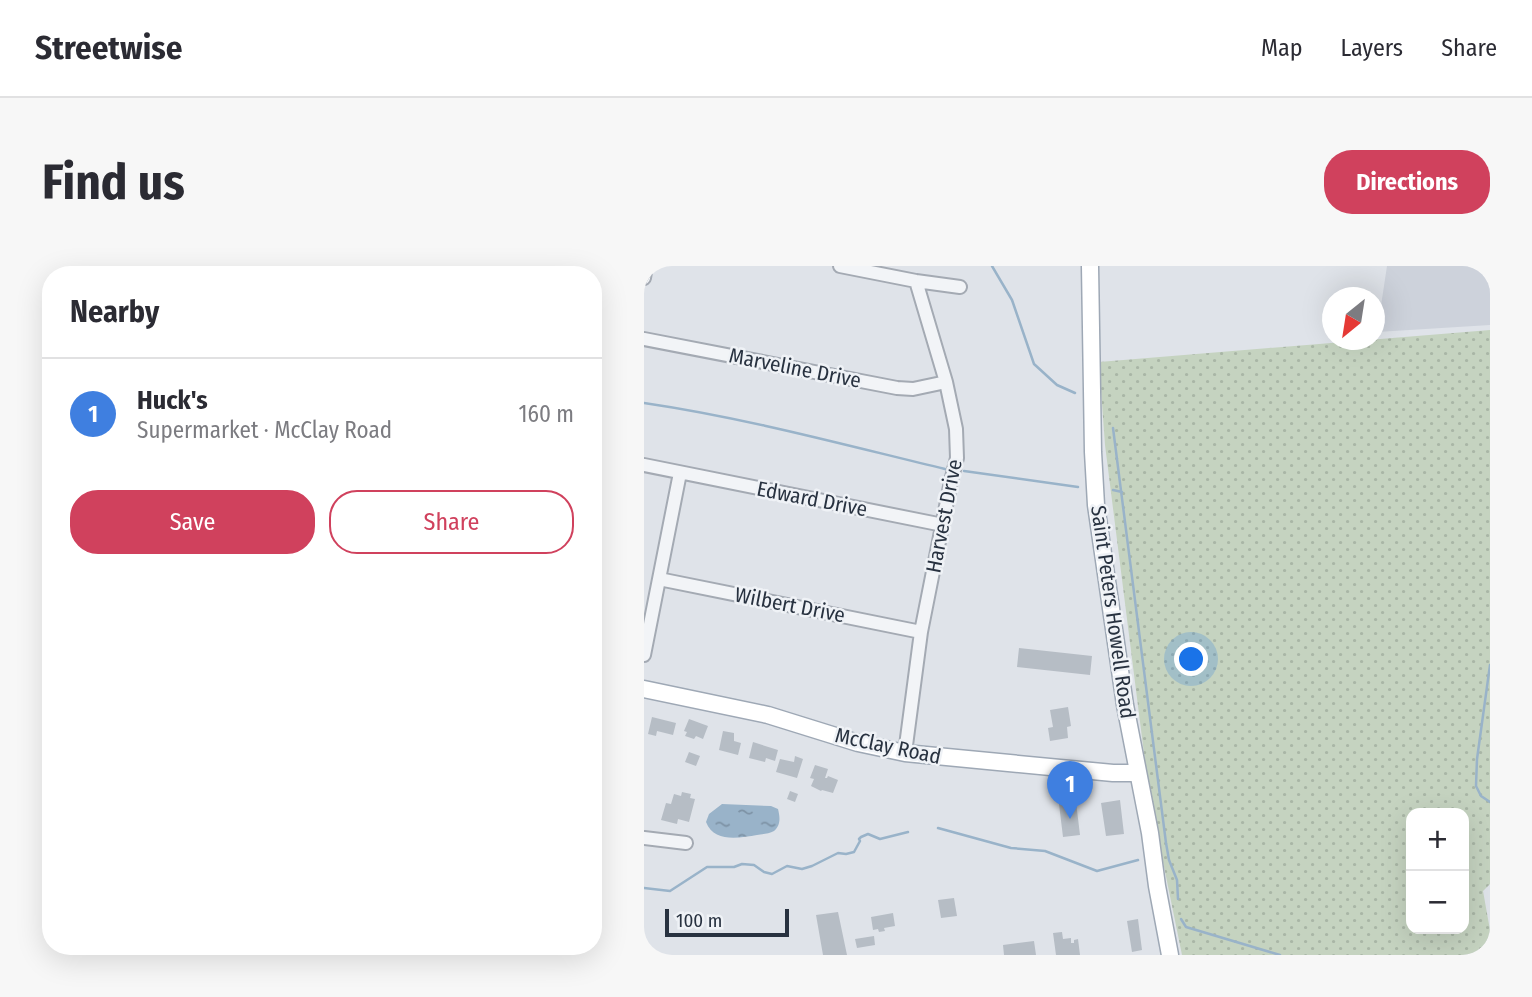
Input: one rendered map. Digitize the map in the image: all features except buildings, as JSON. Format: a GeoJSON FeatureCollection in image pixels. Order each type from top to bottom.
{"type":"FeatureCollection","features":[{"type":"Feature","properties":{"kind":"main road","name":"Saint Peters Howell Road"},"geometry":{"type":"LineString","coordinates":[[1090,266],[1096,505],[1125,705],[1170,955]]}},
{"type":"Feature","properties":{"kind":"main road","name":"McClay Road"},"geometry":{"type":"LineString","coordinates":[[644,689],[768,715],[858,743],[905,753],[948,759],[1137,773]]}},
{"type":"Feature","properties":{"kind":"street"},"geometry":{"type":"LineString","coordinates":[[644,278],[646,266]]}},
{"type":"Feature","properties":{"kind":"street"},"geometry":{"type":"LineString","coordinates":[[840,266],[960,287]]}},
{"type":"Feature","properties":{"kind":"street","name":"Harvest Drive"},"geometry":{"type":"LineString","coordinates":[[905,753],[921,632],[957,458],[956,429],[946,382],[916,281]]}},
{"type":"Feature","properties":{"kind":"street","name":"Marveline Drive"},"geometry":{"type":"LineString","coordinates":[[644,338],[897,388],[913,389],[946,382]]}},
{"type":"Feature","properties":{"kind":"street","name":"Edward Drive"},"geometry":{"type":"LineString","coordinates":[[644,464],[943,525]]}},
{"type":"Feature","properties":{"kind":"street"},"geometry":{"type":"LineString","coordinates":[[644,655],[680,473]]}},
{"type":"Feature","properties":{"kind":"street","name":"Wilbert Drive"},"geometry":{"type":"LineString","coordinates":[[659,579],[921,632]]}},
{"type":"Feature","properties":{"kind":"street"},"geometry":{"type":"LineString","coordinates":[[644,838],[686,843]]}},
{"type":"Feature","properties":{"kind":"shaded area"},"geometry":{"type":"Polygon","coordinates":[[[1387,266],[1490,266],[1490,325],[1385,332],[1384,287],[1387,266]]]}},
{"type":"Feature","properties":{"kind":"green space"},"geometry":{"type":"Polygon","coordinates":[[[1490,330],[1490,884],[1483,891],[1490,930],[1490,955],[1182,955],[1149,793],[1105,445],[1099,362],[1322,344],[1322,350],[1385,350],[1385,339],[1490,330]]]}},
{"type":"Feature","properties":{"kind":"water"},"geometry":{"type":"Polygon","coordinates":[[[722,804],[771,806],[778,809],[779,824],[774,831],[768,833],[735,838],[721,836],[710,829],[706,822],[709,814],[722,804]]]}},
{"type":"Feature","properties":{"kind":"waterway"},"geometry":{"type":"LineString","coordinates":[[992,266],[1012,300],[1034,364],[1057,385],[1075,393]]}},
{"type":"Feature","properties":{"kind":"waterway"},"geometry":{"type":"LineString","coordinates":[[644,403],[758,424],[945,469]]}},
{"type":"Feature","properties":{"kind":"waterway"},"geometry":{"type":"LineString","coordinates":[[1113,428],[1166,843],[1177,880],[1178,899]]}},
{"type":"Feature","properties":{"kind":"waterway"},"geometry":{"type":"LineString","coordinates":[[964,471],[1078,487]]}},
{"type":"Feature","properties":{"kind":"waterway"},"geometry":{"type":"LineString","coordinates":[[1113,490],[1122,492]]}},
{"type":"Feature","properties":{"kind":"waterway"},"geometry":{"type":"LineString","coordinates":[[1490,665],[1477,759],[1476,786],[1481,796],[1490,802]]}},
{"type":"Feature","properties":{"kind":"waterway"},"geometry":{"type":"LineString","coordinates":[[938,828],[1011,848],[1045,851],[1097,871],[1138,860]]}},
{"type":"Feature","properties":{"kind":"waterway"},"geometry":{"type":"LineString","coordinates":[[644,888],[670,891],[707,867],[754,865],[772,874],[787,866],[802,869],[838,853],[854,852],[859,839],[868,834],[880,839],[908,832]]}},
{"type":"Feature","properties":{"kind":"waterway"},"geometry":{"type":"LineString","coordinates":[[1181,919],[1186,927],[1280,955]]}},
{"type":"Feature","properties":{"kind":"place","name":"Huck's"},"geometry":{"type":"Point","coordinates":[1070,819]}}]}
